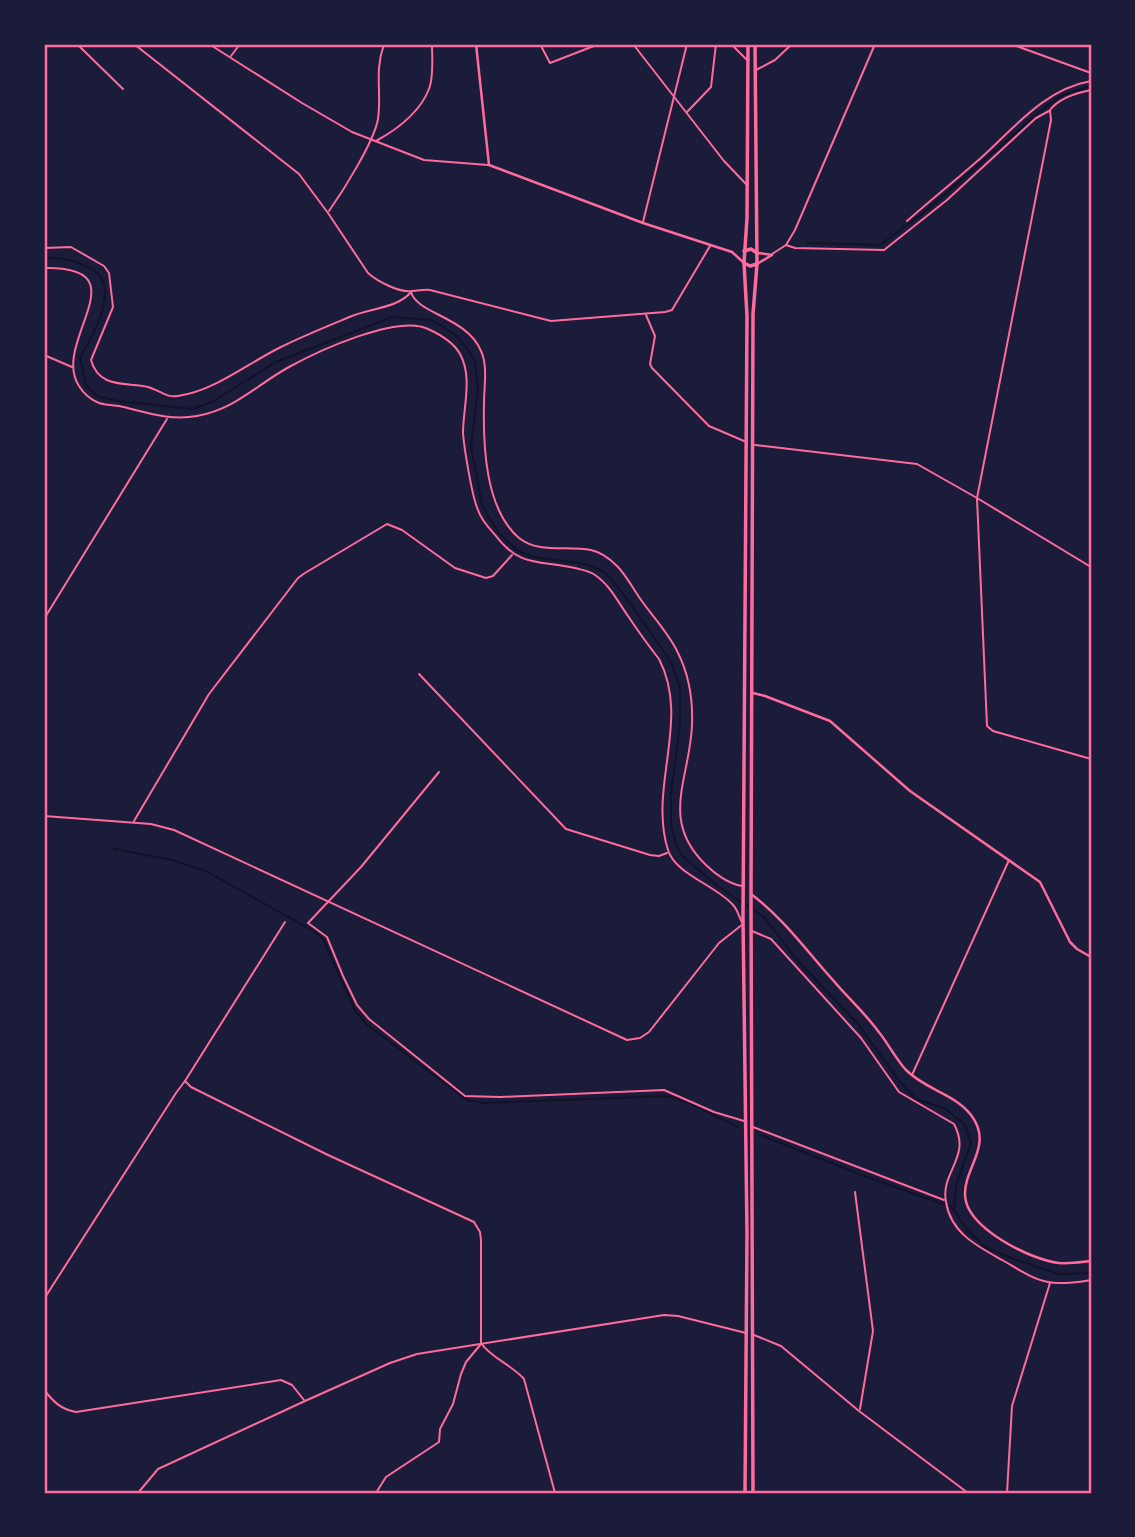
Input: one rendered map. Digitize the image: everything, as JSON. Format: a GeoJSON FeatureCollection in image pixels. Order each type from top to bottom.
{"type":"FeatureCollection","features":[{"type":"Feature","properties":{"kind":"highway"},"geometry":{"type":"LineString","coordinates":[[745,1493],[743,886],[747,316],[744,251],[748,44]]}},
{"type":"Feature","properties":{"kind":"highway"},"geometry":{"type":"LineString","coordinates":[[753,1493],[751,896],[753,314],[757,264],[755,44]]}},
{"type":"Feature","properties":{"kind":"highway"},"geometry":{"type":"LineString","coordinates":[[744,251],[751,249],[757,253]]}},
{"type":"Feature","properties":{"kind":"highway"},"geometry":{"type":"LineString","coordinates":[[744,263],[750,266],[757,264]]}},
{"type":"Feature","properties":{"kind":"highway"},"geometry":{"type":"LineString","coordinates":[[746,1333],[753,1335]]}},
{"type":"Feature","properties":{"kind":"street"},"geometry":{"type":"LineString","coordinates":[[77,44],[123,89]]}},
{"type":"Feature","properties":{"kind":"street"},"geometry":{"type":"LineString","coordinates":[[134,44],[299,174],[373,278],[411,292],[430,289],[551,321],[672,310],[710,246]]}},
{"type":"Feature","properties":{"kind":"street"},"geometry":{"type":"LineString","coordinates":[[209,44],[352,132],[424,160],[489,165],[643,223],[738,255],[744,263]]}},
{"type":"Feature","properties":{"kind":"street"},"geometry":{"type":"LineString","coordinates":[[231,57],[240,44]]}},
{"type":"Feature","properties":{"kind":"street"},"geometry":{"type":"LineString","coordinates":[[328,213],[371,138],[378,120],[377,67],[384,44]]}},
{"type":"Feature","properties":{"kind":"street"},"geometry":{"type":"LineString","coordinates":[[376,141],[407,119],[429,89],[432,44]]}},
{"type":"Feature","properties":{"kind":"street"},"geometry":{"type":"LineString","coordinates":[[476,44],[489,165]]}},
{"type":"Feature","properties":{"kind":"street"},"geometry":{"type":"LineString","coordinates":[[540,44],[550,63],[599,44]]}},
{"type":"Feature","properties":{"kind":"street"},"geometry":{"type":"LineString","coordinates":[[633,44],[724,161],[747,185]]}},
{"type":"Feature","properties":{"kind":"street"},"geometry":{"type":"LineString","coordinates":[[643,223],[687,44]]}},
{"type":"Feature","properties":{"kind":"street"},"geometry":{"type":"LineString","coordinates":[[686,113],[712,87],[716,44]]}},
{"type":"Feature","properties":{"kind":"street"},"geometry":{"type":"LineString","coordinates":[[731,44],[748,61]]}},
{"type":"Feature","properties":{"kind":"street"},"geometry":{"type":"LineString","coordinates":[[755,70],[775,60],[792,44]]}},
{"type":"Feature","properties":{"kind":"street"},"geometry":{"type":"LineString","coordinates":[[757,264],[786,245],[795,230],[875,44]]}},
{"type":"Feature","properties":{"kind":"street"},"geometry":{"type":"LineString","coordinates":[[1011,44],[1091,72]]}},
{"type":"Feature","properties":{"kind":"street"},"geometry":{"type":"LineString","coordinates":[[907,221],[1040,103],[1072,85],[1091,81]]}},
{"type":"Feature","properties":{"kind":"street"},"geometry":{"type":"LineString","coordinates":[[786,245],[795,248],[884,250],[947,200],[1036,118],[1063,99],[1091,90]]}},
{"type":"Feature","properties":{"kind":"street"},"geometry":{"type":"LineString","coordinates":[[1050,110],[1051,120],[977,498],[987,726],[993,731],[1091,759]]}},
{"type":"Feature","properties":{"kind":"street"},"geometry":{"type":"LineString","coordinates":[[44,248],[71,247],[104,266],[108,273],[113,291],[113,307],[91,360],[100,376],[112,383],[152,388],[170,397],[202,389],[279,348],[355,314],[400,301],[411,292]]}},
{"type":"Feature","properties":{"kind":"street"},"geometry":{"type":"LineString","coordinates":[[732,253],[744,251]]}},
{"type":"Feature","properties":{"kind":"street"},"geometry":{"type":"LineString","coordinates":[[757,253],[772,255]]}},
{"type":"Feature","properties":{"kind":"street"},"geometry":{"type":"LineString","coordinates":[[44,268],[59,268],[82,275],[92,289],[91,307],[75,344],[73,367],[79,386],[93,400],[168,418],[197,416],[234,405],[290,366],[371,332],[398,324],[426,327],[456,348],[462,359],[466,384],[463,435],[477,510],[513,555],[528,562],[572,567],[595,575],[612,592],[665,671],[673,714],[661,818],[668,853],[682,868],[732,903],[743,924],[719,943],[649,1032],[640,1038],[627,1040],[174,830],[134,822],[44,816]]}},
{"type":"Feature","properties":{"kind":"street"},"geometry":{"type":"LineString","coordinates":[[411,292],[415,302],[445,316],[467,331],[481,350],[485,365],[483,439],[496,503],[506,524],[518,537],[538,547],[592,550],[606,556],[618,567],[677,650],[688,676],[692,725],[680,806],[684,837],[699,858],[712,870],[735,885],[743,886]]}},
{"type":"Feature","properties":{"kind":"street"},"geometry":{"type":"LineString","coordinates":[[645,314],[655,336],[650,364],[652,368],[709,426],[747,442]]}},
{"type":"Feature","properties":{"kind":"street"},"geometry":{"type":"LineString","coordinates":[[44,355],[73,367]]}},
{"type":"Feature","properties":{"kind":"street"},"geometry":{"type":"LineString","coordinates":[[44,619],[168,418]]}},
{"type":"Feature","properties":{"kind":"street"},"geometry":{"type":"LineString","coordinates":[[754,445],[910,463],[923,467],[1091,567]]}},
{"type":"Feature","properties":{"kind":"street"},"geometry":{"type":"LineString","coordinates":[[134,822],[209,694],[304,573],[387,524],[402,530],[455,568],[486,578],[494,576],[513,555]]}},
{"type":"Feature","properties":{"kind":"street"},"geometry":{"type":"LineString","coordinates":[[419,674],[566,829],[650,855],[668,853]]}},
{"type":"Feature","properties":{"kind":"street"},"geometry":{"type":"LineString","coordinates":[[752,693],[830,721],[910,791],[1040,882],[1070,942],[1091,957]]}},
{"type":"Feature","properties":{"kind":"street"},"geometry":{"type":"LineString","coordinates":[[439,772],[309,923],[327,937],[358,1005],[377,1026],[465,1096],[664,1090],[714,1112],[745,1121]]}},
{"type":"Feature","properties":{"kind":"street"},"geometry":{"type":"LineString","coordinates":[[912,1076],[1009,860]]}},
{"type":"Feature","properties":{"kind":"street"},"geometry":{"type":"LineString","coordinates":[[751,896],[801,942],[880,1033],[912,1076],[928,1088],[950,1097],[970,1113],[980,1139],[978,1156],[965,1192],[970,1213],[977,1223],[1016,1247],[1057,1262],[1091,1261]]}},
{"type":"Feature","properties":{"kind":"street"},"geometry":{"type":"LineString","coordinates":[[44,1299],[285,922]]}},
{"type":"Feature","properties":{"kind":"street"},"geometry":{"type":"LineString","coordinates":[[751,931],[771,939],[860,1038],[899,1092],[954,1124],[961,1146],[947,1185],[945,1200],[953,1221],[970,1241],[1019,1270],[1050,1283],[1091,1280]]}},
{"type":"Feature","properties":{"kind":"street"},"geometry":{"type":"LineString","coordinates":[[185,1081],[191,1087],[328,1155],[474,1222],[481,1240],[481,1343],[485,1350],[524,1379],[555,1493]]}},
{"type":"Feature","properties":{"kind":"street"},"geometry":{"type":"LineString","coordinates":[[752,1127],[945,1200]]}},
{"type":"Feature","properties":{"kind":"street"},"geometry":{"type":"LineString","coordinates":[[855,1192],[873,1331],[859,1411]]}},
{"type":"Feature","properties":{"kind":"street"},"geometry":{"type":"LineString","coordinates":[[1007,1493],[1012,1406],[1050,1283]]}},
{"type":"Feature","properties":{"kind":"street"},"geometry":{"type":"LineString","coordinates":[[138,1493],[158,1469],[405,1357],[664,1315],[678,1315],[746,1333]]}},
{"type":"Feature","properties":{"kind":"street"},"geometry":{"type":"LineString","coordinates":[[753,1335],[781,1346],[859,1411],[968,1493]]}},
{"type":"Feature","properties":{"kind":"street"},"geometry":{"type":"LineString","coordinates":[[376,1493],[386,1477],[439,1441],[440,1429],[453,1404],[461,1374],[481,1343]]}},
{"type":"Feature","properties":{"kind":"street"},"geometry":{"type":"LineString","coordinates":[[44,1390],[64,1410],[76,1412],[281,1380],[292,1385],[304,1401]]}},
{"type":"Feature","properties":{"kind":"waterway"},"geometry":{"type":"LineString","coordinates":[[807,243],[880,245],[923,213],[1049,104],[1063,95],[1091,86]]}},
{"type":"Feature","properties":{"kind":"waterway"},"geometry":{"type":"LineString","coordinates":[[44,258],[77,262],[96,272],[102,280],[105,291],[101,314],[80,357],[86,385],[97,396],[118,401],[192,409],[212,402],[276,362],[392,317],[432,320],[454,334],[475,361],[478,390],[471,446],[482,505],[498,532],[518,551],[533,557],[586,564],[603,571],[619,588],[670,660],[680,688],[680,724],[671,792],[671,823],[682,856],[719,887],[764,917],[797,960],[858,1024],[900,1082],[916,1099],[946,1109],[965,1125],[971,1143],[956,1185],[954,1210],[967,1230],[985,1247],[1006,1256],[1058,1274],[1091,1273]]}},
{"type":"Feature","properties":{"kind":"waterway"},"geometry":{"type":"LineString","coordinates":[[114,849],[172,860],[206,871],[315,932],[323,939],[355,1010],[366,1024],[467,1100],[483,1103],[666,1096],[693,1105],[738,1127]]}},
{"type":"Feature","properties":{"kind":"waterway"},"geometry":{"type":"LineString","coordinates":[[760,1135],[954,1210]]}}]}
